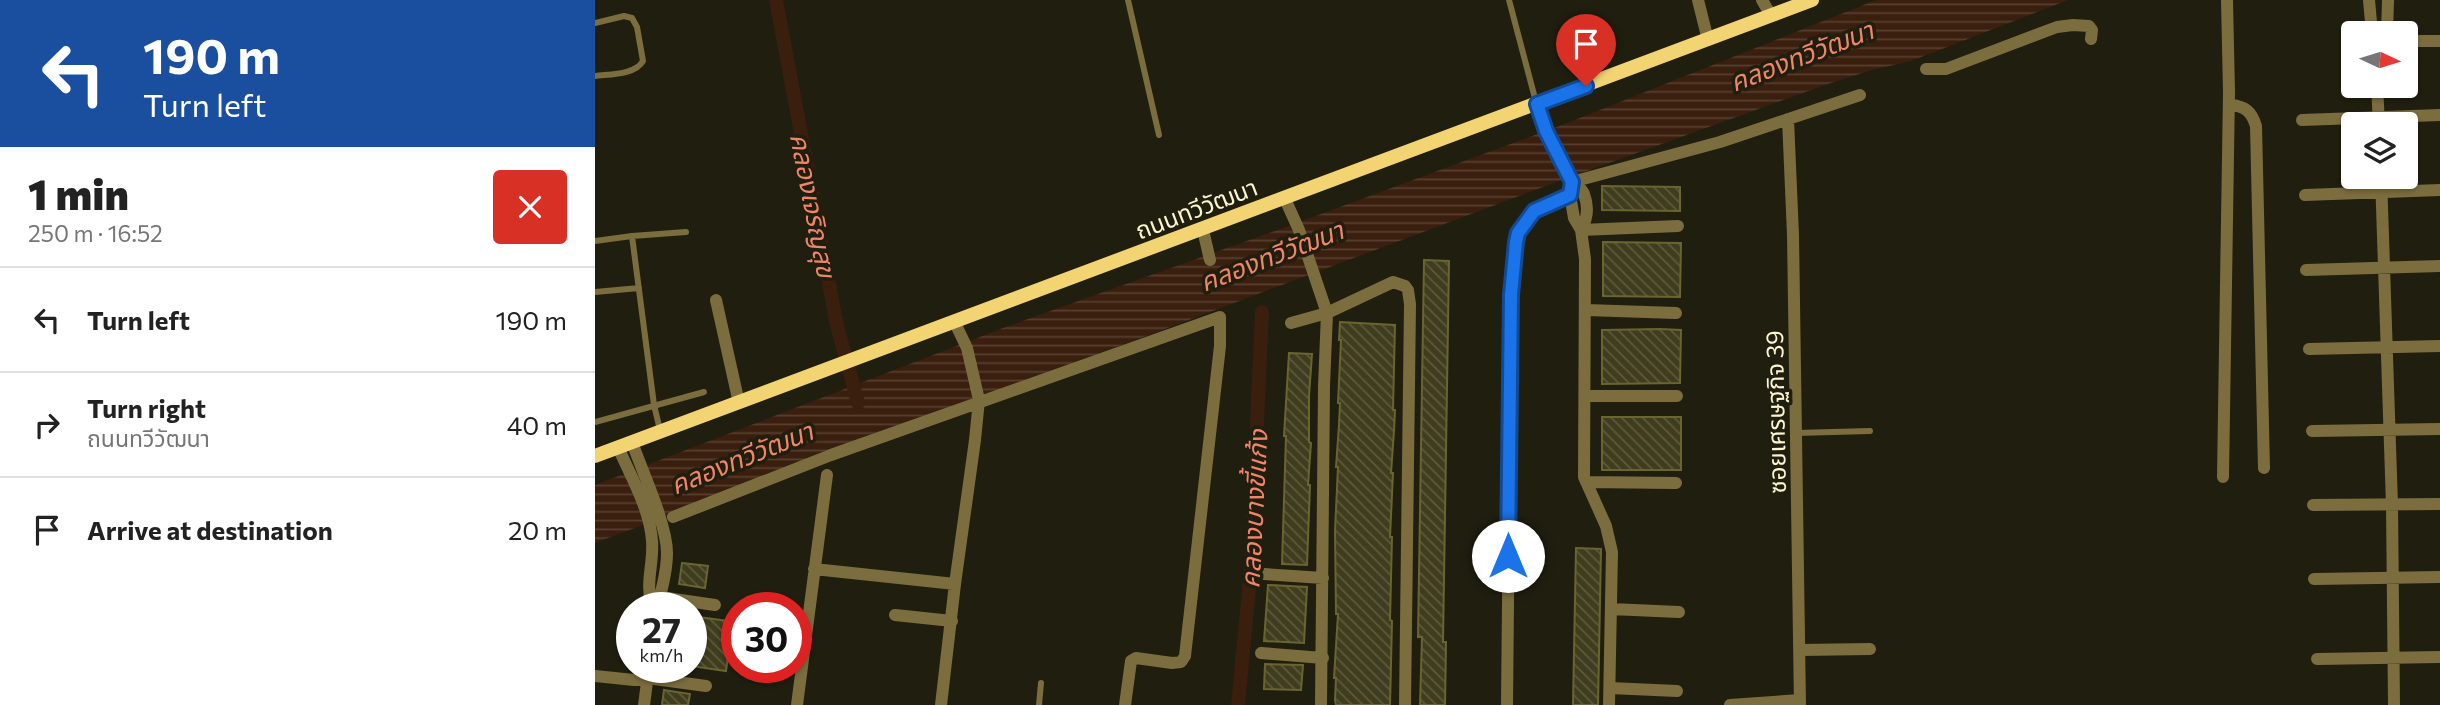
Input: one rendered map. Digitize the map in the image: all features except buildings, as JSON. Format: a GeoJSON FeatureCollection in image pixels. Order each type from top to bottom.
{"type":"FeatureCollection","features":[{"type":"Feature","properties":{"kind":"main road","name":"ถนนทวีวัฒนา"},"geometry":{"type":"LineString","coordinates":[[595,456],[1812,0]]}},
{"type":"Feature","properties":{"kind":"street"},"geometry":{"type":"LineString","coordinates":[[1698,0],[1709,40]]}},
{"type":"Feature","properties":{"kind":"street"},"geometry":{"type":"LineString","coordinates":[[1762,0],[1770,14]]}},
{"type":"Feature","properties":{"kind":"street"},"geometry":{"type":"LineString","coordinates":[[2223,477],[2227,0]]}},
{"type":"Feature","properties":{"kind":"street"},"geometry":{"type":"LineString","coordinates":[[2369,0],[2371,21]]}},
{"type":"Feature","properties":{"kind":"street"},"geometry":{"type":"LineString","coordinates":[[2388,0],[2388,21]]}},
{"type":"Feature","properties":{"kind":"street"},"geometry":{"type":"LineString","coordinates":[[1926,69],[1941,70],[1957,65],[2057,27],[2082,24],[2089,26],[2091,39]]}},
{"type":"Feature","properties":{"kind":"street"},"geometry":{"type":"LineString","coordinates":[[2419,41],[2440,41]]}},
{"type":"Feature","properties":{"kind":"street"},"geometry":{"type":"LineString","coordinates":[[1507,705],[1511,321],[1518,233],[1534,211],[1569,184],[1720,142],[1860,95]]}},
{"type":"Feature","properties":{"kind":"street"},"geometry":{"type":"LineString","coordinates":[[1537,104],[1569,184],[1574,218],[1581,230],[1585,259],[1586,396],[1583,455],[1586,482],[1610,538],[1609,705]]}},
{"type":"Feature","properties":{"kind":"street"},"geometry":{"type":"LineString","coordinates":[[2228,104],[2245,107],[2252,113],[2256,126],[2265,468]]}},
{"type":"Feature","properties":{"kind":"street"},"geometry":{"type":"LineString","coordinates":[[2418,117],[2440,115]]}},
{"type":"Feature","properties":{"kind":"street","name":"ซอยเศรษฐกิจ 39"},"geometry":{"type":"LineString","coordinates":[[1788,119],[1793,234],[1800,702]]}},
{"type":"Feature","properties":{"kind":"street"},"geometry":{"type":"LineString","coordinates":[[2302,120],[2341,121]]}},
{"type":"Feature","properties":{"kind":"street"},"geometry":{"type":"LineString","coordinates":[[2382,189],[2392,505],[2394,705]]}},
{"type":"Feature","properties":{"kind":"street"},"geometry":{"type":"LineString","coordinates":[[2305,195],[2440,190]]}},
{"type":"Feature","properties":{"kind":"street"},"geometry":{"type":"LineString","coordinates":[[1285,199],[1299,230],[1327,313],[1321,705]]}},
{"type":"Feature","properties":{"kind":"street"},"geometry":{"type":"LineString","coordinates":[[1581,230],[1678,226]]}},
{"type":"Feature","properties":{"kind":"street"},"geometry":{"type":"LineString","coordinates":[[1203,230],[1210,260]]}},
{"type":"Feature","properties":{"kind":"street"},"geometry":{"type":"LineString","coordinates":[[2307,270],[2440,266]]}},
{"type":"Feature","properties":{"kind":"street"},"geometry":{"type":"LineString","coordinates":[[1291,323],[1327,313],[1393,282],[1405,285],[1408,290],[1410,371],[1405,705]]}},
{"type":"Feature","properties":{"kind":"street"},"geometry":{"type":"LineString","coordinates":[[716,300],[739,403]]}},
{"type":"Feature","properties":{"kind":"street"},"geometry":{"type":"LineString","coordinates":[[1586,310],[1676,313]]}},
{"type":"Feature","properties":{"kind":"street"},"geometry":{"type":"LineString","coordinates":[[661,519],[831,455],[1220,317],[1220,346],[1185,656],[1181,662],[1172,663],[1136,658],[1131,661],[1125,705]]}},
{"type":"Feature","properties":{"kind":"street"},"geometry":{"type":"LineString","coordinates":[[941,705],[978,402],[967,348],[955,323]]}},
{"type":"Feature","properties":{"kind":"street"},"geometry":{"type":"LineString","coordinates":[[2309,349],[2440,346]]}},
{"type":"Feature","properties":{"kind":"street"},"geometry":{"type":"LineString","coordinates":[[1586,396],[1677,396]]}},
{"type":"Feature","properties":{"kind":"street"},"geometry":{"type":"LineString","coordinates":[[2312,431],[2440,429]]}},
{"type":"Feature","properties":{"kind":"street"},"geometry":{"type":"LineString","coordinates":[[625,444],[637,476],[661,519],[667,555],[658,592]]}},
{"type":"Feature","properties":{"kind":"street"},"geometry":{"type":"LineString","coordinates":[[809,592],[827,475]]}},
{"type":"Feature","properties":{"kind":"street"},"geometry":{"type":"LineString","coordinates":[[1586,482],[1676,484]]}},
{"type":"Feature","properties":{"kind":"street"},"geometry":{"type":"LineString","coordinates":[[2313,505],[2440,504]]}},
{"type":"Feature","properties":{"kind":"street"},"geometry":{"type":"LineString","coordinates":[[814,569],[955,584]]}},
{"type":"Feature","properties":{"kind":"street"},"geometry":{"type":"LineString","coordinates":[[1264,574],[1323,578]]}},
{"type":"Feature","properties":{"kind":"street"},"geometry":{"type":"LineString","coordinates":[[2314,579],[2440,577]]}},
{"type":"Feature","properties":{"kind":"street"},"geometry":{"type":"LineString","coordinates":[[707,605],[715,605]]}},
{"type":"Feature","properties":{"kind":"street"},"geometry":{"type":"LineString","coordinates":[[1611,609],[1679,612]]}},
{"type":"Feature","properties":{"kind":"street"},"geometry":{"type":"LineString","coordinates":[[895,615],[952,621]]}},
{"type":"Feature","properties":{"kind":"street"},"geometry":{"type":"LineString","coordinates":[[1800,650],[1870,649]]}},
{"type":"Feature","properties":{"kind":"street"},"geometry":{"type":"LineString","coordinates":[[1261,653],[1323,658]]}},
{"type":"Feature","properties":{"kind":"street"},"geometry":{"type":"LineString","coordinates":[[2317,659],[2394,660],[2440,657]]}},
{"type":"Feature","properties":{"kind":"street"},"geometry":{"type":"LineString","coordinates":[[595,676],[616,678]]}},
{"type":"Feature","properties":{"kind":"street"},"geometry":{"type":"LineString","coordinates":[[644,705],[647,683]]}},
{"type":"Feature","properties":{"kind":"street"},"geometry":{"type":"LineString","coordinates":[[696,683],[706,685]]}},
{"type":"Feature","properties":{"kind":"street"},"geometry":{"type":"LineString","coordinates":[[797,705],[798,683]]}},
{"type":"Feature","properties":{"kind":"street"},"geometry":{"type":"LineString","coordinates":[[1609,688],[1677,691]]}},
{"type":"Feature","properties":{"kind":"street"},"geometry":{"type":"LineString","coordinates":[[1730,705],[1800,702]]}},
{"type":"Feature","properties":{"kind":"lane"},"geometry":{"type":"LineString","coordinates":[[1128,0],[1159,135]]}},
{"type":"Feature","properties":{"kind":"lane"},"geometry":{"type":"LineString","coordinates":[[1509,0],[1537,104]]}},
{"type":"Feature","properties":{"kind":"lane"},"geometry":{"type":"LineString","coordinates":[[595,23],[624,16],[632,18],[637,27],[643,61],[640,66],[624,72],[595,76]]}},
{"type":"Feature","properties":{"kind":"lane"},"geometry":{"type":"LineString","coordinates":[[595,241],[686,232]]}},
{"type":"Feature","properties":{"kind":"lane"},"geometry":{"type":"LineString","coordinates":[[632,236],[654,405],[661,432]]}},
{"type":"Feature","properties":{"kind":"lane"},"geometry":{"type":"LineString","coordinates":[[595,292],[639,288]]}},
{"type":"Feature","properties":{"kind":"lane"},"geometry":{"type":"LineString","coordinates":[[595,422],[704,392]]}},
{"type":"Feature","properties":{"kind":"lane"},"geometry":{"type":"LineString","coordinates":[[1796,433],[1870,431]]}},
{"type":"Feature","properties":{"kind":"lane"},"geometry":{"type":"LineString","coordinates":[[1039,705],[1041,683]]}},
{"type":"Feature","properties":{"kind":"water","name":"คลองทวีวัฒนา"},"geometry":{"type":"Polygon","coordinates":[[[1876,0],[2068,0],[1911,61],[1828,84],[1551,184],[595,543],[595,485],[1011,325],[1562,125],[1876,0]]]}},
{"type":"Feature","properties":{"kind":"waterway","name":"คลองเจริญสุข"},"geometry":{"type":"LineString","coordinates":[[776,0],[837,326],[858,403]]}},
{"type":"Feature","properties":{"kind":"waterway","name":"คลองบางขี้แก้ง"},"geometry":{"type":"LineString","coordinates":[[1238,705],[1250,579],[1262,312]]}},
{"type":"Feature","properties":{"kind":"route"},"geometry":{"type":"LineString","coordinates":[[1508,556],[1511,295],[1516,242],[1518,233],[1534,211],[1570,195],[1572,182],[1565,174],[1537,104],[1586,86]]}}]}
